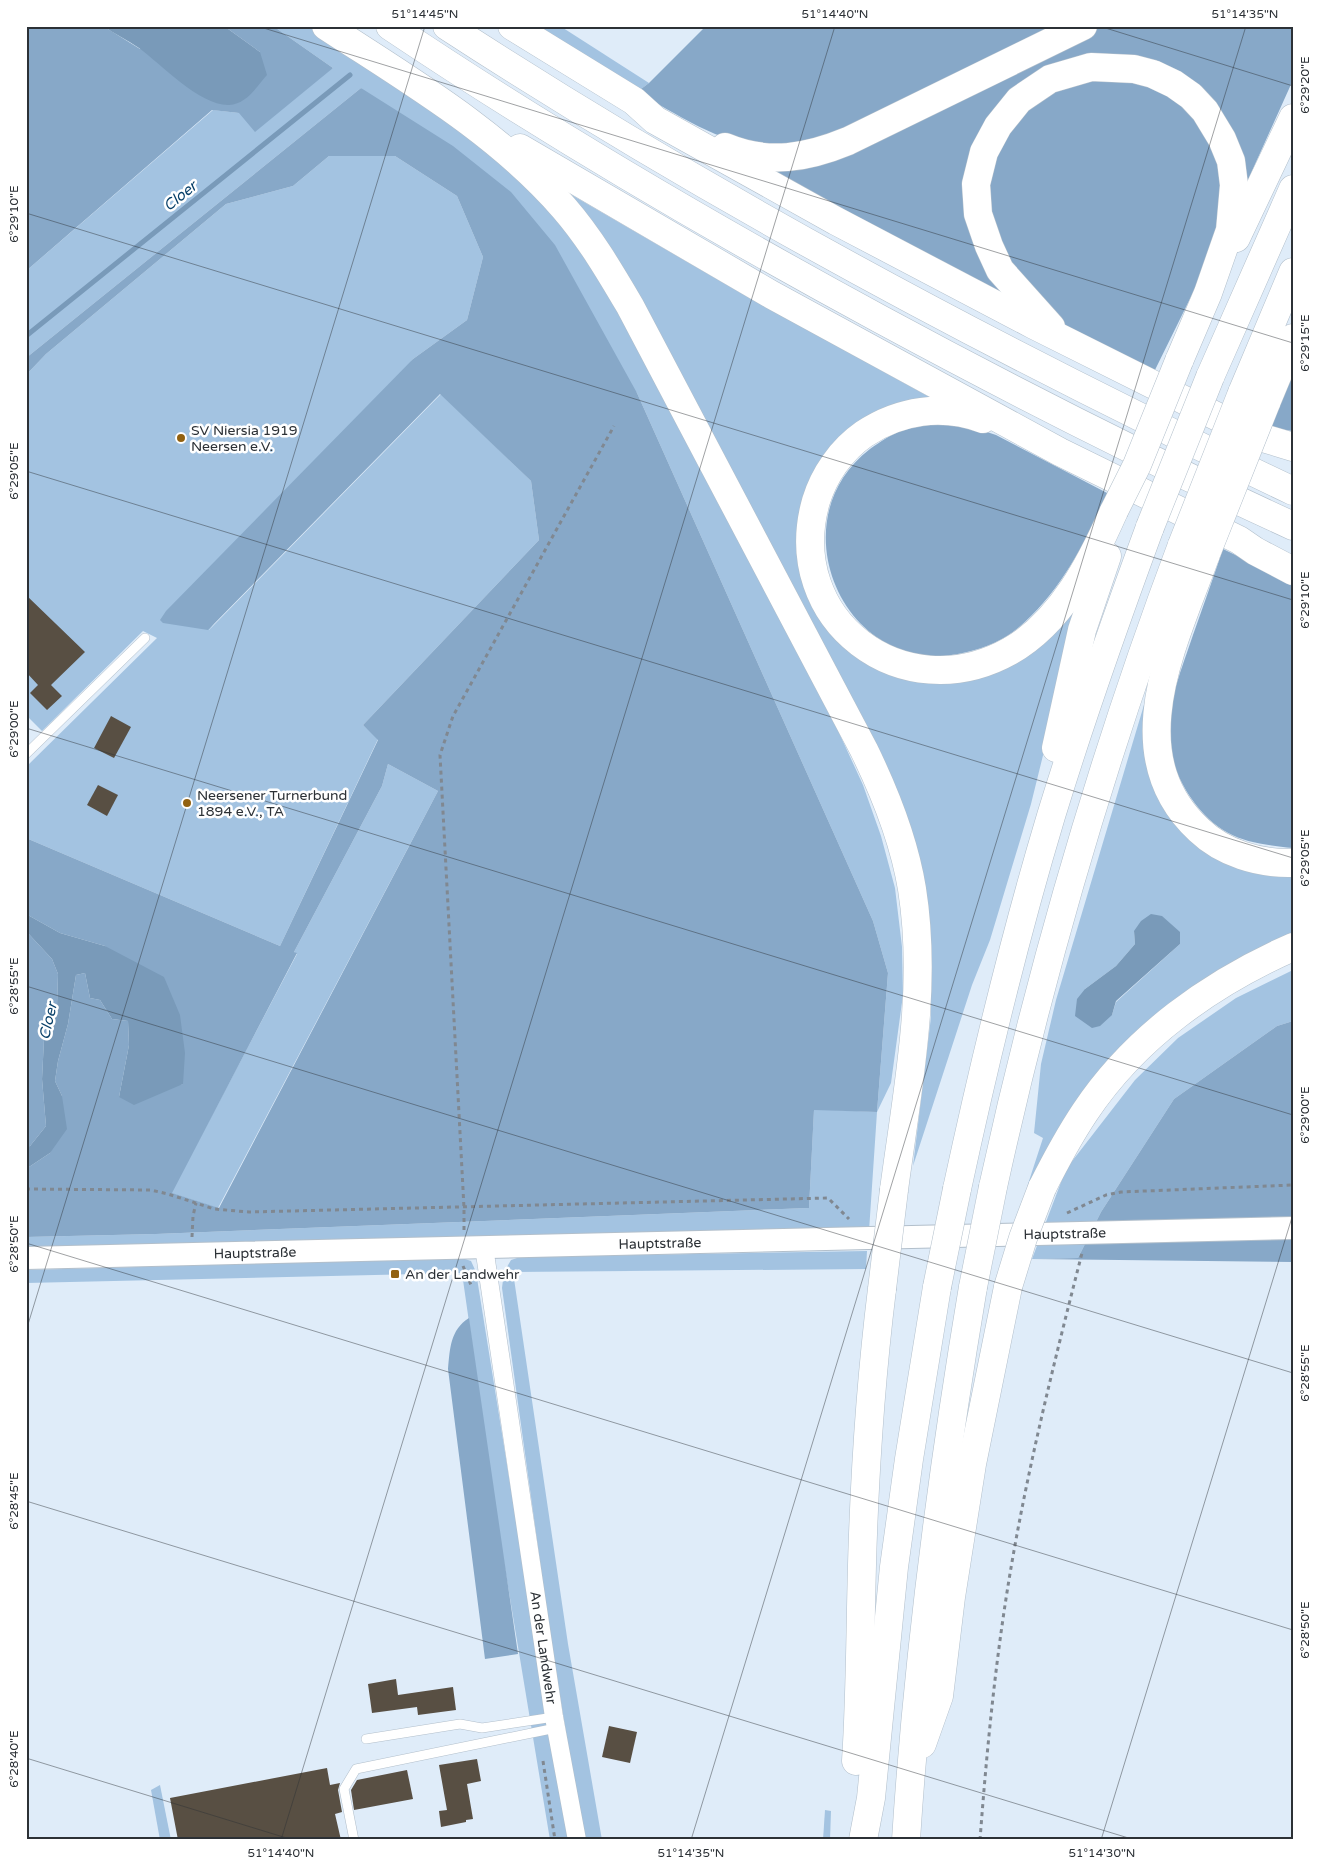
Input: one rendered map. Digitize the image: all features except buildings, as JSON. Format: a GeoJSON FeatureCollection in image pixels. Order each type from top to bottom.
{"type":"FeatureCollection","features":[{"type":"Feature","properties":{"kind":"highway"},"geometry":{"type":"LineString","coordinates":[[326,26],[443,103],[486,134],[540,181],[570,215],[609,269],[864,750],[894,817],[905,854],[917,922],[919,956],[915,1027],[882,1289],[869,1416],[863,1536],[860,1700],[853,1797],[862,1840]]}},
{"type":"Feature","properties":{"kind":"highway"},"geometry":{"type":"LineString","coordinates":[[390,26],[512,106],[609,165],[833,294],[1058,413],[1293,526]]}},
{"type":"Feature","properties":{"kind":"highway"},"geometry":{"type":"LineString","coordinates":[[447,26],[582,112],[787,232],[1012,354],[1293,491]]}},
{"type":"Feature","properties":{"kind":"highway"},"geometry":{"type":"LineString","coordinates":[[512,26],[634,101],[659,111],[708,140],[732,150],[751,155],[777,158],[801,157],[848,141],[1083,26]]}},
{"type":"Feature","properties":{"kind":"highway"},"geometry":{"type":"LineString","coordinates":[[1038,862],[1039,813],[1052,768],[1082,630],[1118,513],[1136,465],[1208,293],[1230,230],[1234,185],[1231,161],[1222,139],[1205,111],[1191,96],[1174,84],[1153,74],[1134,70],[1091,67],[1050,79],[1019,100],[998,126],[984,152],[976,184],[978,214],[989,246],[1000,270],[1062,339]]}},
{"type":"Feature","properties":{"kind":"highway"},"geometry":{"type":"LineString","coordinates":[[634,101],[655,120],[836,221],[1062,339],[1252,433],[1293,447]]}},
{"type":"Feature","properties":{"kind":"highway"},"geometry":{"type":"LineString","coordinates":[[443,103],[732,272],[1060,452],[1239,540],[1255,551],[1293,571]]}},
{"type":"Feature","properties":{"kind":"highway"},"geometry":{"type":"LineString","coordinates":[[1208,293],[1228,256],[1293,118]]}},
{"type":"Feature","properties":{"kind":"highway"},"geometry":{"type":"LineString","coordinates":[[862,1840],[871,1798],[882,1684],[908,1469],[937,1287],[992,1033],[1038,862],[1075,740],[1150,527],[1210,377],[1293,189]]}},
{"type":"Feature","properties":{"kind":"highway"},"geometry":{"type":"LineString","coordinates":[[906,1840],[918,1678],[930,1573],[954,1400],[973,1287],[993,1187],[1026,1041],[1081,842],[1135,674],[1194,549],[1254,398],[1293,272]]}},
{"type":"Feature","properties":{"kind":"highway"},"geometry":{"type":"LineString","coordinates":[[1254,398],[1293,338]]}},
{"type":"Feature","properties":{"kind":"highway"},"geometry":{"type":"LineString","coordinates":[[1060,452],[1026,440],[986,420],[970,414],[952,411],[908,414],[891,419],[860,437],[846,450],[825,479],[814,508],[810,532],[813,569],[824,600],[834,617],[848,633],[866,647],[905,667],[948,671],[970,668],[991,661],[1030,638],[1051,617],[1071,592],[1118,513]]}},
{"type":"Feature","properties":{"kind":"highway"},"geometry":{"type":"LineString","coordinates":[[1194,443],[1252,457],[1293,474]]}},
{"type":"Feature","properties":{"kind":"highway"},"geometry":{"type":"LineString","coordinates":[[1239,540],[1258,544],[1293,559]]}},
{"type":"Feature","properties":{"kind":"highway"},"geometry":{"type":"LineString","coordinates":[[1194,549],[1176,638],[1158,699],[1156,741],[1162,773],[1168,790],[1178,807],[1207,837],[1224,848],[1240,855],[1263,861],[1293,863]]}},
{"type":"Feature","properties":{"kind":"highway"},"geometry":{"type":"LineString","coordinates":[[910,1781],[939,1696],[950,1597],[972,1464],[1008,1287],[1023,1238],[1042,1188],[1070,1135],[1105,1085],[1152,1036],[1205,994],[1266,958],[1293,946]]}},
{"type":"Feature","properties":{"kind":"highway"},"geometry":{"type":"LineString","coordinates":[[1205,994],[1250,981],[1293,961]]}},
{"type":"Feature","properties":{"kind":"street","name":"Hauptstraße"},"geometry":{"type":"LineString","coordinates":[[36,1258],[1293,1228]]}},
{"type":"Feature","properties":{"kind":"street","name":"An der Landwehr"},"geometry":{"type":"LineString","coordinates":[[484,1247],[555,1722],[577,1840]]}},
{"type":"Feature","properties":{"kind":"lane"},"geometry":{"type":"LineString","coordinates":[[26,754],[145,638]]}},
{"type":"Feature","properties":{"kind":"lane"},"geometry":{"type":"LineString","coordinates":[[366,1739],[460,1724],[482,1728],[555,1722]]}},
{"type":"Feature","properties":{"kind":"lane"},"geometry":{"type":"LineString","coordinates":[[354,1840],[344,1789],[356,1769],[555,1722]]}},
{"type":"Feature","properties":{"kind":"path"},"geometry":{"type":"LineString","coordinates":[[464,1208],[440,755],[453,716],[614,426]]}},
{"type":"Feature","properties":{"kind":"path"},"geometry":{"type":"LineString","coordinates":[[1062,1214],[1121,1192],[1293,1185]]}},
{"type":"Feature","properties":{"kind":"path"},"geometry":{"type":"LineString","coordinates":[[27,1189],[151,1190],[214,1209],[249,1212],[828,1198],[848,1219],[854,1220]]}},
{"type":"Feature","properties":{"kind":"path"},"geometry":{"type":"LineString","coordinates":[[191,1254],[193,1216],[196,1203]]}},
{"type":"Feature","properties":{"kind":"path"},"geometry":{"type":"LineString","coordinates":[[980,1840],[996,1672],[1012,1562],[1044,1407],[1087,1233]]}},
{"type":"Feature","properties":{"kind":"shaded area"},"geometry":{"type":"Polygon","coordinates":[[[26,26],[103,26],[140,49],[260,52],[224,26],[273,26],[333,68],[255,132],[239,113],[212,110],[26,271],[26,26]]]}},
{"type":"Feature","properties":{"kind":"shaded area"},"geometry":{"type":"Polygon","coordinates":[[[103,26],[224,26],[260,52],[267,75],[251,94],[241,102],[229,105],[218,103],[194,92],[139,48],[103,26]]]}},
{"type":"Feature","properties":{"kind":"shaded area"},"geometry":{"type":"Polygon","coordinates":[[[273,26],[310,26],[408,91],[524,179],[582,249],[613,298],[813,676],[863,785],[881,836],[895,888],[902,947],[903,995],[891,1083],[877,1112],[888,973],[873,921],[637,393],[361,88],[26,358],[26,271],[213,110],[239,113],[333,68],[273,26]]]}},
{"type":"Feature","properties":{"kind":"shaded area"},"geometry":{"type":"Polygon","coordinates":[[[529,26],[560,26],[649,83],[637,92],[529,26]]]}},
{"type":"Feature","properties":{"kind":"shaded area"},"geometry":{"type":"Polygon","coordinates":[[[706,26],[1054,26],[831,135],[799,143],[767,146],[733,141],[700,127],[637,92],[649,83],[706,26]]]}},
{"type":"Feature","properties":{"kind":"shaded area"},"geometry":{"type":"Polygon","coordinates":[[[1100,26],[1293,26],[1293,80],[1243,191],[1154,372],[760,166],[841,152],[1100,26]]]}},
{"type":"Feature","properties":{"kind":"shaded area"},"geometry":{"type":"Polygon","coordinates":[[[361,88],[453,146],[511,192],[555,245],[637,393],[873,921],[888,973],[877,1112],[814,1110],[809,1208],[156,1234],[26,1237],[26,1169],[50,1153],[62,1096],[55,1081],[58,1061],[68,1024],[76,975],[85,973],[90,998],[100,1000],[112,1019],[128,1021],[129,1045],[119,1097],[183,1084],[105,946],[60,933],[26,914],[26,838],[280,946],[378,740],[363,725],[539,540],[531,481],[440,394],[208,630],[163,623],[160,620],[166,611],[413,359],[467,320],[483,257],[457,196],[395,156],[329,156],[293,186],[226,204],[46,354],[26,375],[26,358],[361,88]],[[388,764],[382,786],[294,952],[297,953],[172,1193],[219,1208],[438,791],[388,764]]]}},
{"type":"Feature","properties":{"kind":"shaded area","name":"SV Niersia 1919 Neersen e.V."},"geometry":{"type":"Polygon","coordinates":[[[329,156],[395,156],[457,196],[483,257],[467,320],[413,359],[209,630],[441,394],[531,481],[539,540],[363,725],[378,739],[280,946],[26,838],[26,767],[157,638],[143,631],[42,731],[26,715],[26,375],[46,354],[226,204],[293,186],[329,156]]]}},
{"type":"Feature","properties":{"kind":"shaded area"},"geometry":{"type":"Polygon","coordinates":[[[558,187],[751,299],[944,405],[819,473],[828,621],[953,680],[1086,581],[1031,804],[990,940],[972,985],[913,1166],[931,1017],[931,949],[923,884],[558,187]]]}},
{"type":"Feature","properties":{"kind":"shaded area"},"geometry":{"type":"Polygon","coordinates":[[[1293,359],[1293,431],[1271,428],[1293,359]]]}},
{"type":"Feature","properties":{"kind":"shaded area"},"geometry":{"type":"Polygon","coordinates":[[[933,424],[969,426],[996,435],[1109,494],[1081,548],[1059,583],[1047,599],[1018,628],[1000,640],[974,650],[924,655],[888,644],[858,621],[838,590],[827,554],[828,516],[842,480],[870,449],[899,432],[933,424]]]}},
{"type":"Feature","properties":{"kind":"shaded area"},"geometry":{"type":"Polygon","coordinates":[[[1223,549],[1293,583],[1293,848],[1248,841],[1224,831],[1202,812],[1191,798],[1177,774],[1170,753],[1169,718],[1175,690],[1223,549]]]}},
{"type":"Feature","properties":{"kind":"shaded area"},"geometry":{"type":"Polygon","coordinates":[[[1155,668],[1168,805],[1293,872],[1293,936],[1216,974],[1031,1185],[1028,1184],[1043,1138],[1034,1133],[1041,1064],[1056,1000],[1155,668]],[[1134,931],[1135,944],[1116,966],[1085,989],[1112,1015],[1116,1002],[1180,944],[1134,931]]]}},
{"type":"Feature","properties":{"kind":"shaded area"},"geometry":{"type":"Polygon","coordinates":[[[388,764],[438,791],[218,1208],[171,1193],[297,954],[294,952],[382,786],[388,764]]]}},
{"type":"Feature","properties":{"kind":"shaded area"},"geometry":{"type":"Polygon","coordinates":[[[26,914],[60,933],[105,946],[164,977],[180,1015],[185,1053],[183,1084],[134,1105],[119,1097],[129,1045],[128,1021],[112,1019],[100,1000],[90,998],[85,973],[76,975],[68,1024],[58,1061],[55,1081],[62,1096],[67,1129],[50,1153],[26,1169],[26,1147],[30,1146],[46,1126],[42,1079],[44,1039],[57,1006],[58,974],[52,959],[26,931],[26,914]]]}},
{"type":"Feature","properties":{"kind":"shaded area"},"geometry":{"type":"Polygon","coordinates":[[[1151,914],[1162,916],[1180,932],[1180,944],[1116,1001],[1112,1015],[1100,1026],[1092,1028],[1075,1016],[1077,999],[1085,989],[1116,966],[1135,944],[1134,931],[1141,921],[1151,914]]]}},
{"type":"Feature","properties":{"kind":"shaded area"},"geometry":{"type":"Polygon","coordinates":[[[26,931],[52,959],[58,974],[57,1006],[44,1039],[42,1079],[46,1126],[30,1146],[26,1147],[26,931]]]}},
{"type":"Feature","properties":{"kind":"shaded area"},"geometry":{"type":"Polygon","coordinates":[[[1293,970],[1293,1021],[1277,1026],[1174,1099],[1101,1212],[1078,1258],[1032,1259],[1066,1169],[1135,1080],[1178,1038],[1236,998],[1293,970]]]}},
{"type":"Feature","properties":{"kind":"shaded area"},"geometry":{"type":"Polygon","coordinates":[[[1293,1021],[1293,1262],[1032,1259],[1078,1258],[1101,1212],[1174,1099],[1277,1026],[1293,1021]]]}},
{"type":"Feature","properties":{"kind":"shaded area"},"geometry":{"type":"Polygon","coordinates":[[[814,1109],[877,1112],[869,1231],[26,1251],[26,1237],[156,1234],[809,1208],[814,1109]]]}},
{"type":"Feature","properties":{"kind":"shaded area"},"geometry":{"type":"Polygon","coordinates":[[[867,1251],[866,1269],[513,1272],[568,1644],[602,1840],[584,1840],[552,1648],[502,1288],[504,1272],[511,1260],[520,1257],[867,1251]]]}},
{"type":"Feature","properties":{"kind":"shaded area"},"geometry":{"type":"Polygon","coordinates":[[[462,1258],[471,1261],[476,1272],[537,1651],[570,1840],[550,1840],[499,1532],[462,1273],[26,1283],[26,1270],[462,1258]]]}},
{"type":"Feature","properties":{"kind":"shaded area"},"geometry":{"type":"Polygon","coordinates":[[[469,1318],[518,1654],[485,1659],[448,1369],[452,1340],[458,1328],[469,1318]]]}},
{"type":"Feature","properties":{"kind":"shaded area"},"geometry":{"type":"Polygon","coordinates":[[[160,1785],[171,1840],[160,1840],[151,1790],[160,1785]]]}},
{"type":"Feature","properties":{"kind":"shaded area"},"geometry":{"type":"Polygon","coordinates":[[[825,1810],[831,1811],[830,1840],[823,1840],[825,1810]]]}},
{"type":"Feature","properties":{"kind":"waterway","name":"Cloer"},"geometry":{"type":"LineString","coordinates":[[26,336],[350,75]]}},
{"type":"Feature","properties":{"kind":"place","name":"SV Niersia 1919 Neersen e.V."},"geometry":{"type":"Point","coordinates":[181,438]}},
{"type":"Feature","properties":{"kind":"place","name":"Neersener Turnerbund 1894 e.V., TA"},"geometry":{"type":"Point","coordinates":[187,803]}},
{"type":"Feature","properties":{"kind":"place","name":"An der Landwehr"},"geometry":{"type":"Point","coordinates":[395,1274]}}]}
